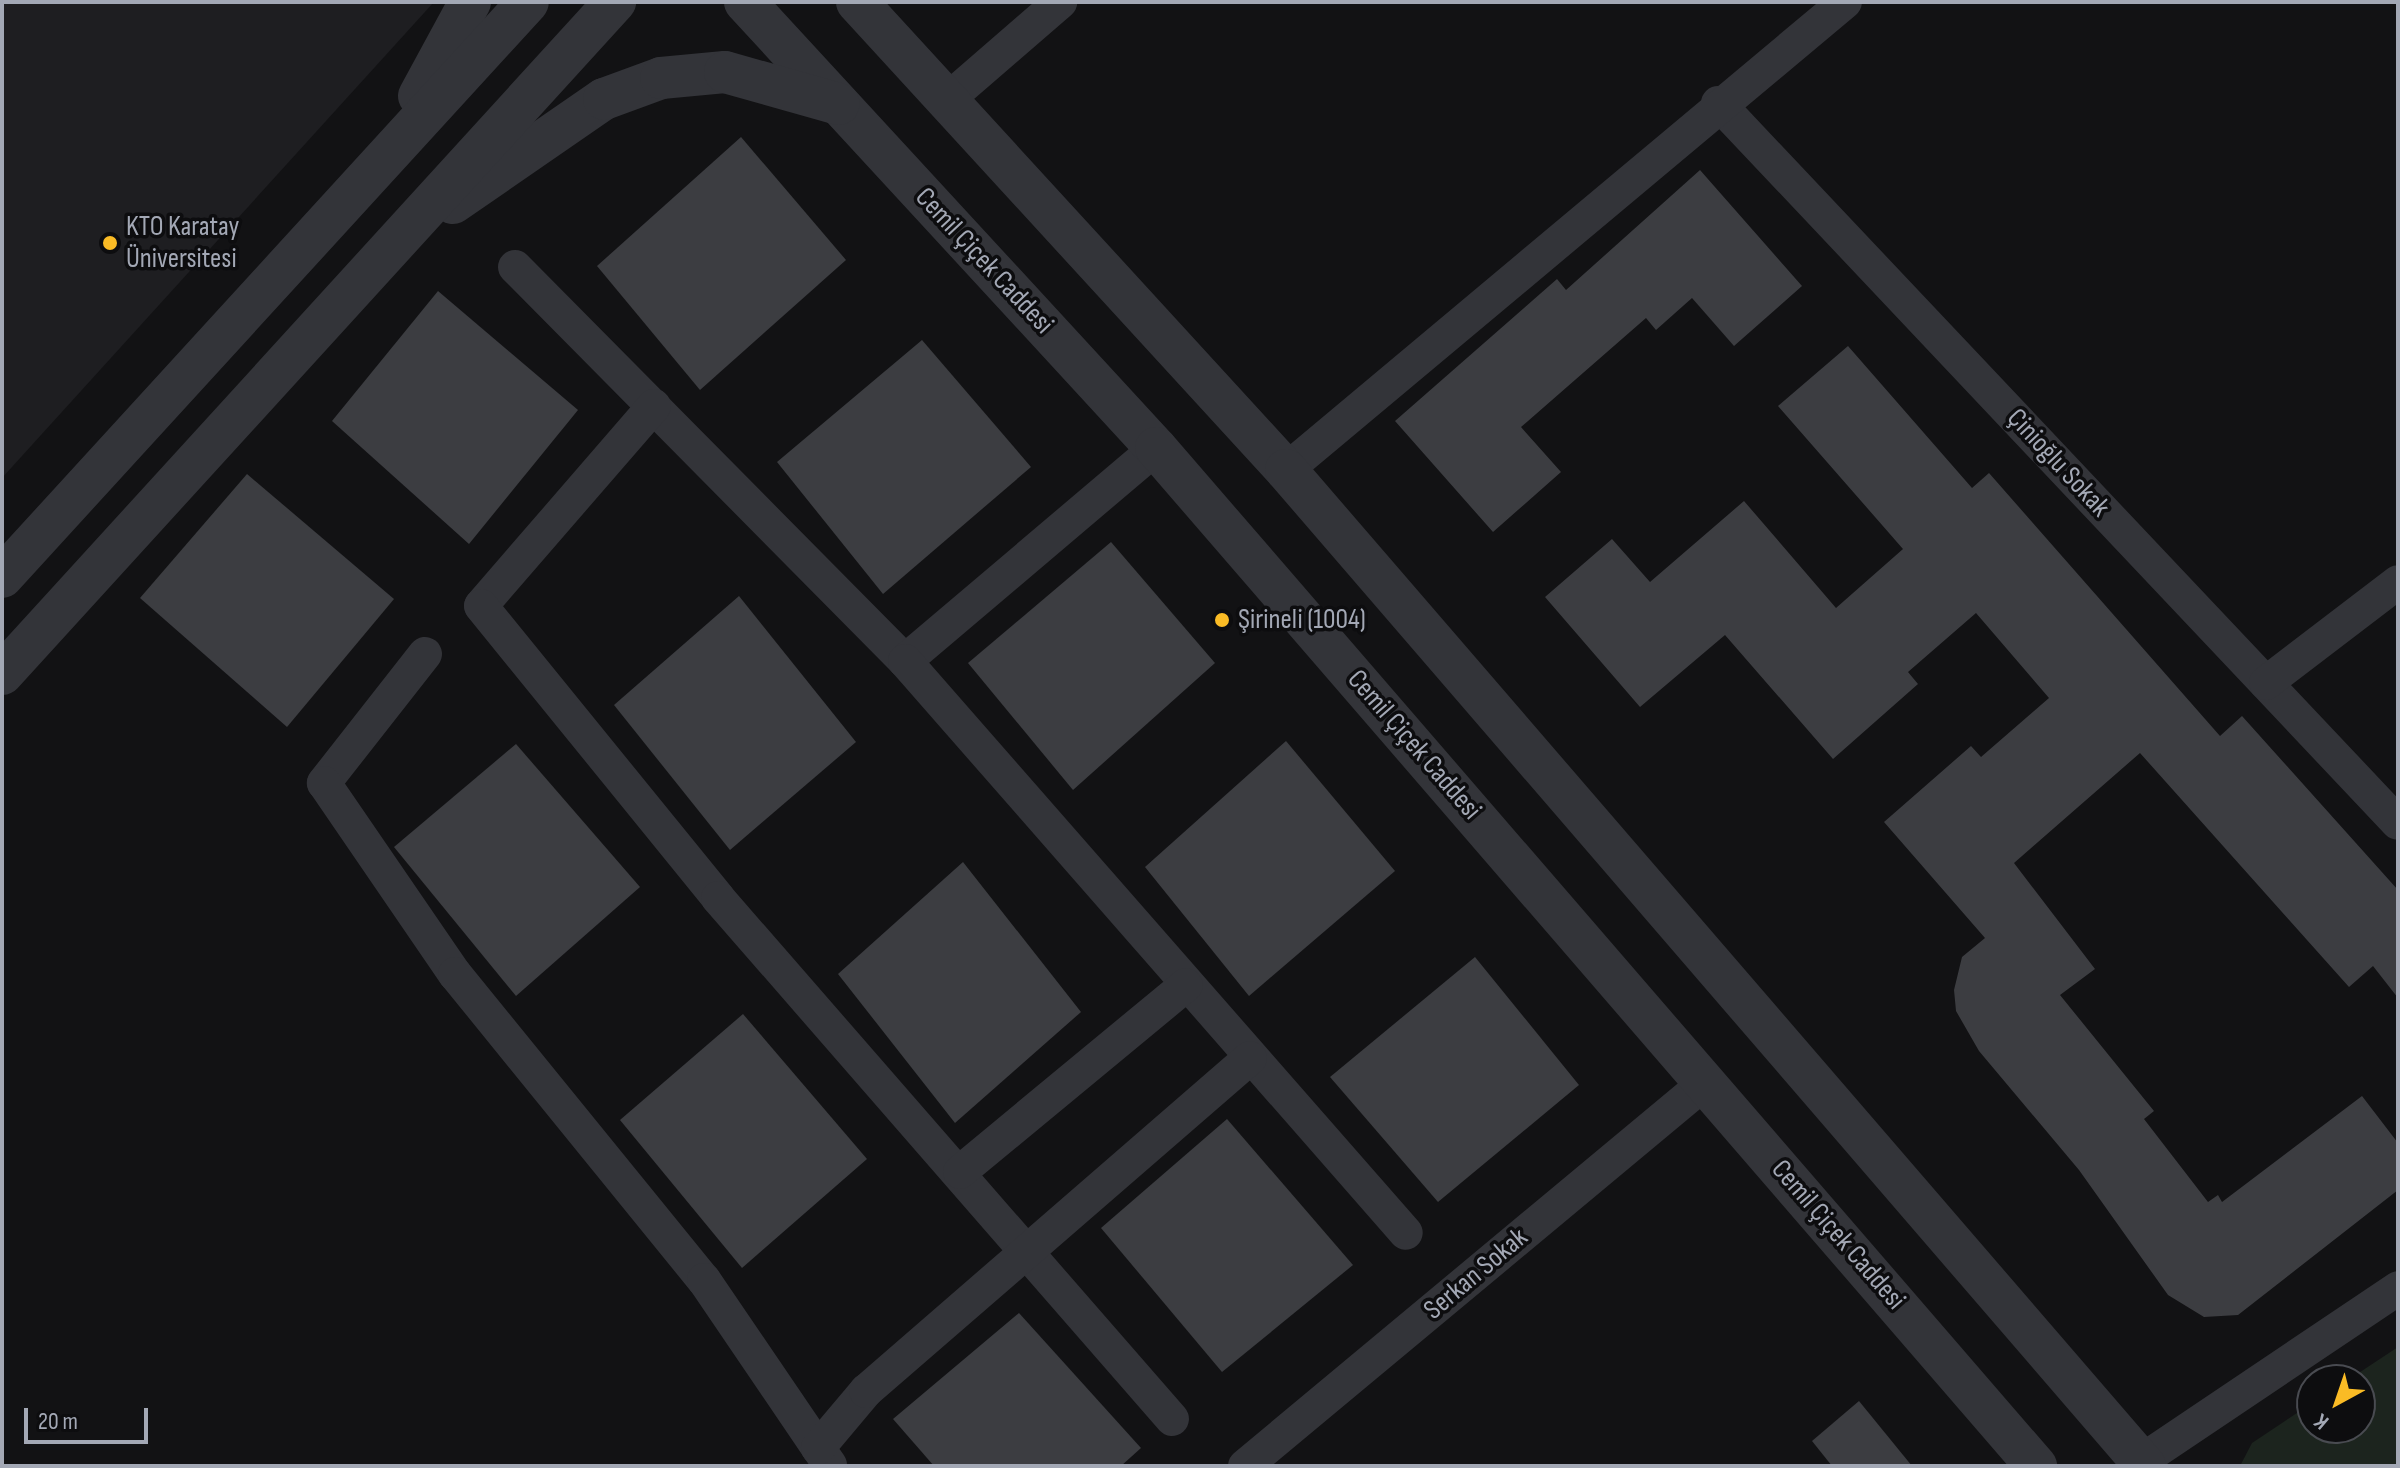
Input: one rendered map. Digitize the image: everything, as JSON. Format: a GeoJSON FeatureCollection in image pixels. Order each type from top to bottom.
{"type":"FeatureCollection","features":[{"type":"Feature","properties":{"kind":"street"},"geometry":{"type":"LineString","coordinates":[[379,166],[470,2]]}},
{"type":"Feature","properties":{"kind":"street"},"geometry":{"type":"LineString","coordinates":[[2,577],[528,2]]}},
{"type":"Feature","properties":{"kind":"street"},"geometry":{"type":"LineString","coordinates":[[2,674],[615,2]]}},
{"type":"Feature","properties":{"kind":"street","name":"Cemil Çiçek Caddesi"},"geometry":{"type":"LineString","coordinates":[[745,2],[1156,448],[2036,1466]]}},
{"type":"Feature","properties":{"kind":"street"},"geometry":{"type":"LineString","coordinates":[[857,2],[1286,470],[2143,1463],[2398,1288]]}},
{"type":"Feature","properties":{"kind":"street"},"geometry":{"type":"LineString","coordinates":[[947,100],[1060,2]]}},
{"type":"Feature","properties":{"kind":"street"},"geometry":{"type":"LineString","coordinates":[[1286,470],[1718,103],[1845,2]]}},
{"type":"Feature","properties":{"kind":"street"},"geometry":{"type":"LineString","coordinates":[[393,245],[604,99],[661,78],[725,72],[839,104]]}},
{"type":"Feature","properties":{"kind":"street","name":"Çinioğlu Sokak"},"geometry":{"type":"LineString","coordinates":[[1718,103],[2398,823]]}},
{"type":"Feature","properties":{"kind":"street"},"geometry":{"type":"LineString","coordinates":[[515,267],[905,661],[1406,1233]]}},
{"type":"Feature","properties":{"kind":"street"},"geometry":{"type":"LineString","coordinates":[[654,406],[481,606],[718,898],[960,1172],[1172,1419]]}},
{"type":"Feature","properties":{"kind":"street"},"geometry":{"type":"LineString","coordinates":[[905,661],[1156,448]]}},
{"type":"Feature","properties":{"kind":"street"},"geometry":{"type":"LineString","coordinates":[[2266,683],[2398,582]]}},
{"type":"Feature","properties":{"kind":"street"},"geometry":{"type":"LineString","coordinates":[[425,654],[324,783],[455,974],[704,1280],[824,1457],[866,1391],[1250,1058]]}},
{"type":"Feature","properties":{"kind":"street"},"geometry":{"type":"LineString","coordinates":[[960,1172],[1186,985]]}},
{"type":"Feature","properties":{"kind":"street","name":"Serkan Sokak"},"geometry":{"type":"LineString","coordinates":[[1245,1466],[1706,1082]]}},
{"type":"Feature","properties":{"kind":"shaded area","name":"KTO Karatay Üniversitesi"},"geometry":{"type":"Polygon","coordinates":[[[2,2],[434,2],[2,478],[2,2]]]}},
{"type":"Feature","properties":{"kind":"shaded area"},"geometry":{"type":"Polygon","coordinates":[[[2398,1347],[2398,1466],[2240,1466],[2252,1443],[2296,1414],[2296,1444],[2376,1444],[2376,1364],[2372,1364],[2398,1347]]]}},
{"type":"Feature","properties":{"kind":"building"},"geometry":{"type":"Polygon","coordinates":[[[741,137],[846,260],[700,390],[597,266],[741,137]]]}},
{"type":"Feature","properties":{"kind":"building"},"geometry":{"type":"Polygon","coordinates":[[[1700,170],[1802,286],[1734,346],[1692,298],[1656,330],[1646,318],[1521,427],[1561,472],[1493,532],[1395,421],[1557,279],[1566,290],[1700,170]]]}},
{"type":"Feature","properties":{"kind":"building"},"geometry":{"type":"Polygon","coordinates":[[[438,291],[578,410],[469,544],[332,421],[438,291]]]}},
{"type":"Feature","properties":{"kind":"building"},"geometry":{"type":"Polygon","coordinates":[[[922,340],[1031,467],[883,594],[777,462],[922,340]]]}},
{"type":"Feature","properties":{"kind":"building"},"geometry":{"type":"Polygon","coordinates":[[[1848,346],[1972,488],[1989,473],[2220,736],[2242,716],[2398,890],[2398,998],[2373,966],[2349,987],[2140,753],[2014,863],[2095,969],[2060,995],[2154,1111],[2144,1119],[2208,1202],[2218,1195],[2222,1202],[2362,1096],[2398,1143],[2398,1190],[2238,1315],[2204,1317],[2168,1295],[2079,1170],[1979,1051],[1956,1011],[1954,990],[1962,957],[1985,938],[1884,822],[1971,746],[1981,757],[2049,698],[1976,613],[1908,672],[1918,684],[1833,759],[1725,635],[1640,707],[1545,597],[1612,539],[1650,582],[1744,501],[1836,608],[1903,549],[1778,406],[1848,346]]]}},
{"type":"Feature","properties":{"kind":"building"},"geometry":{"type":"Polygon","coordinates":[[[247,474],[394,599],[287,727],[140,598],[247,474]]]}},
{"type":"Feature","properties":{"kind":"building"},"geometry":{"type":"Polygon","coordinates":[[[1111,542],[1215,663],[1073,790],[968,663],[1111,542]]]}},
{"type":"Feature","properties":{"kind":"building"},"geometry":{"type":"Polygon","coordinates":[[[739,596],[856,742],[730,850],[614,705],[739,596]]]}},
{"type":"Feature","properties":{"kind":"building"},"geometry":{"type":"Polygon","coordinates":[[[1286,741],[1395,871],[1249,996],[1145,867],[1286,741]]]}},
{"type":"Feature","properties":{"kind":"building"},"geometry":{"type":"Polygon","coordinates":[[[516,744],[640,887],[516,996],[394,847],[516,744]]]}},
{"type":"Feature","properties":{"kind":"building"},"geometry":{"type":"Polygon","coordinates":[[[963,862],[1081,1012],[955,1123],[838,974],[963,862]]]}},
{"type":"Feature","properties":{"kind":"building"},"geometry":{"type":"Polygon","coordinates":[[[1475,957],[1579,1085],[1438,1202],[1330,1077],[1475,957]]]}},
{"type":"Feature","properties":{"kind":"building"},"geometry":{"type":"Polygon","coordinates":[[[743,1014],[867,1159],[742,1268],[620,1120],[743,1014]]]}},
{"type":"Feature","properties":{"kind":"building"},"geometry":{"type":"Polygon","coordinates":[[[1227,1119],[1353,1265],[1222,1372],[1101,1228],[1227,1119]]]}},
{"type":"Feature","properties":{"kind":"building"},"geometry":{"type":"Polygon","coordinates":[[[1019,1313],[1141,1448],[1121,1466],[934,1466],[893,1419],[1019,1313]]]}},
{"type":"Feature","properties":{"kind":"building"},"geometry":{"type":"Polygon","coordinates":[[[1859,1401],[1912,1466],[1832,1466],[1812,1441],[1859,1401]]]}},
{"type":"Feature","properties":{"kind":"place","name":"KTO Karatay Üniversitesi"},"geometry":{"type":"Point","coordinates":[110,243]}},
{"type":"Feature","properties":{"kind":"place","name":"Şirineli (1004)"},"geometry":{"type":"Point","coordinates":[1222,620]}}]}
